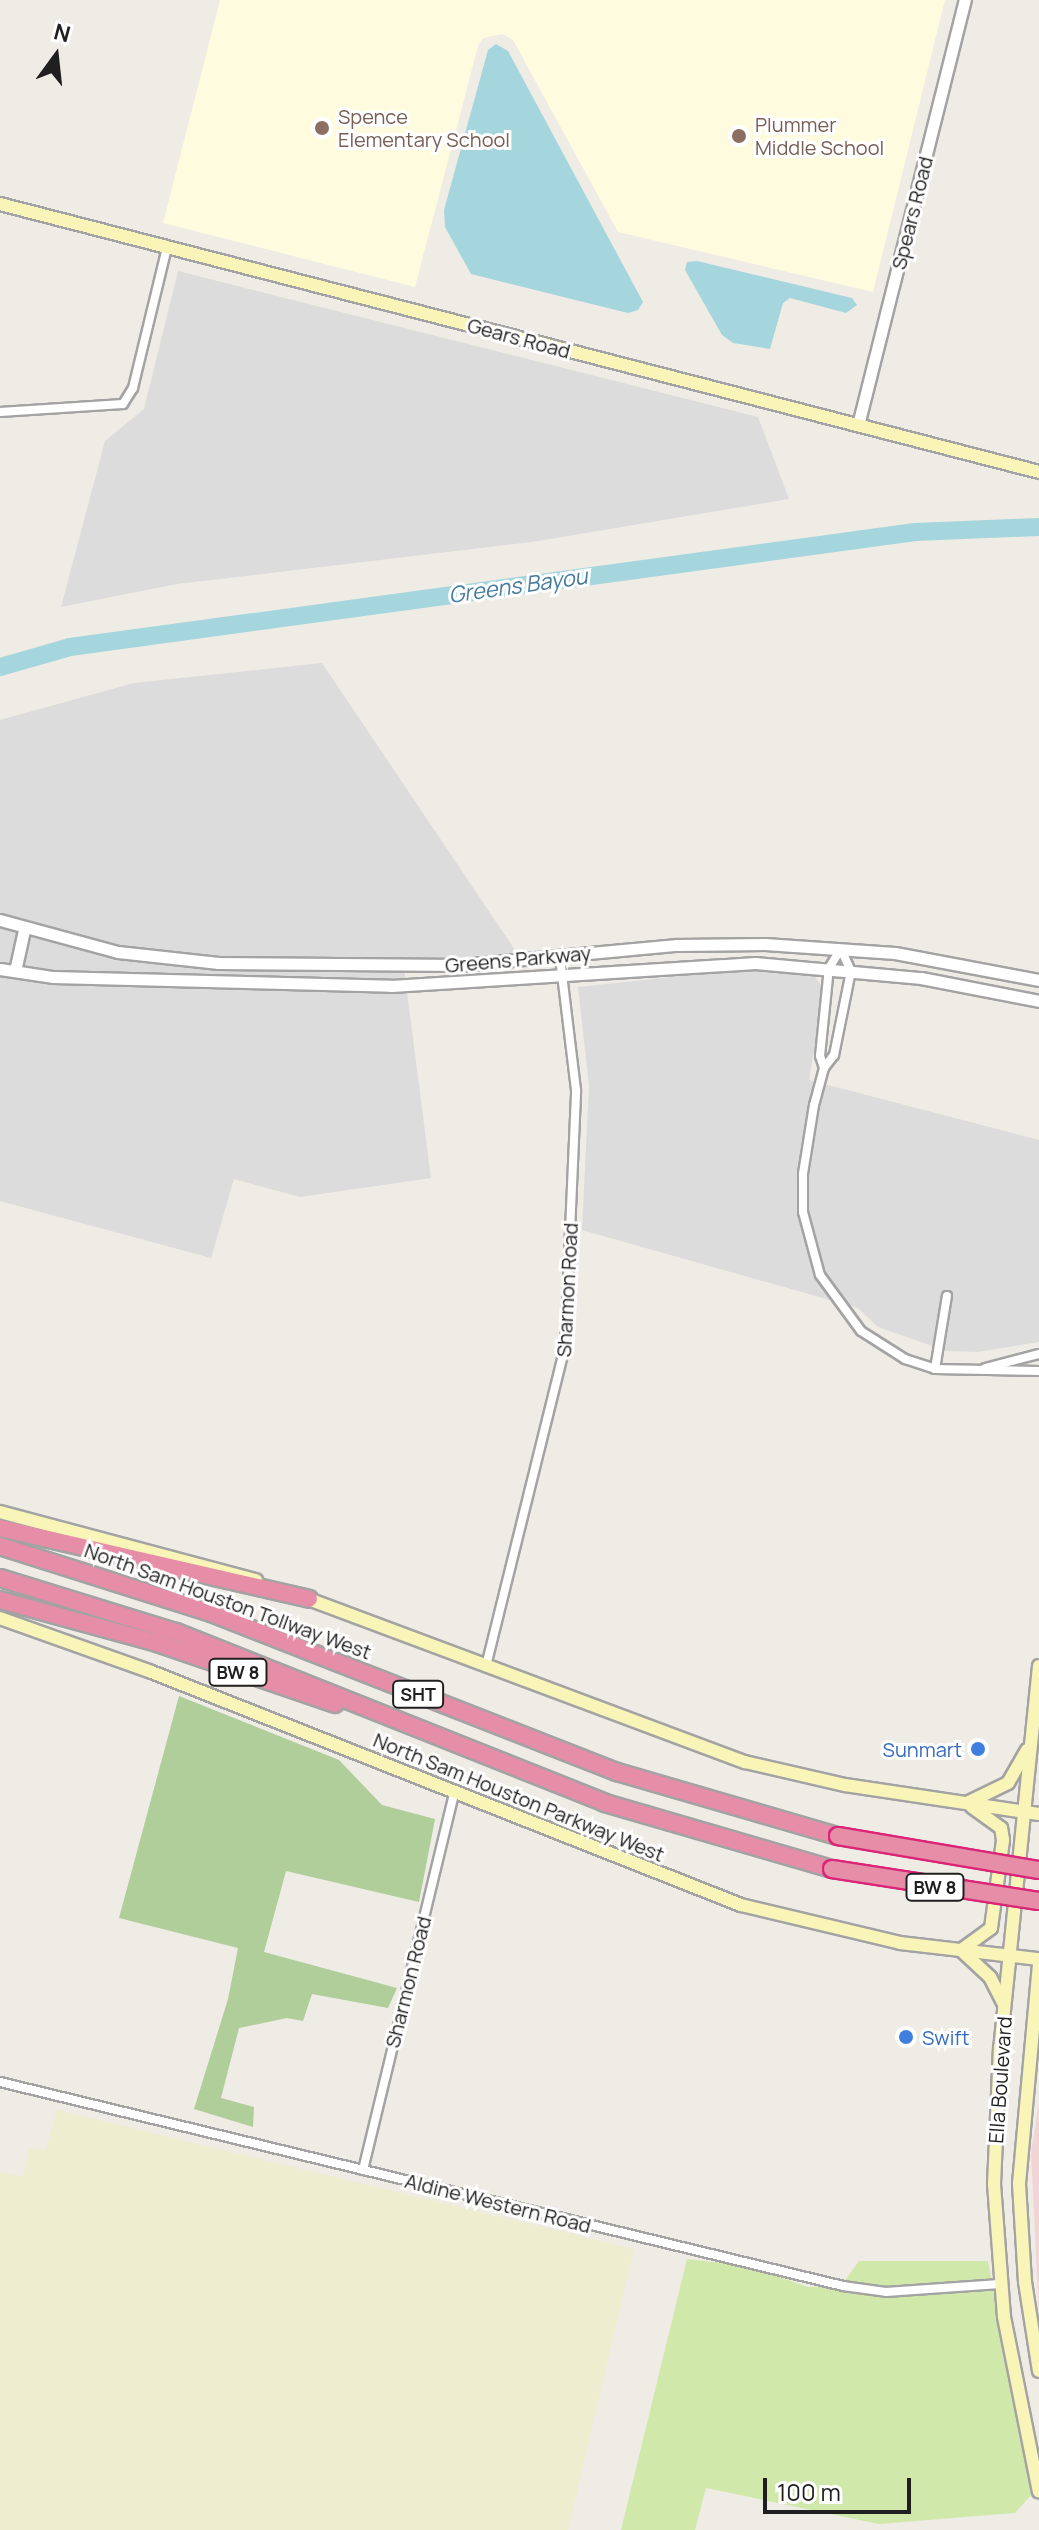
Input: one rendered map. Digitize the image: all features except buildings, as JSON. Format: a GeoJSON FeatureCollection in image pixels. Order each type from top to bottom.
{"type":"FeatureCollection","features":[{"type":"Feature","properties":{"kind":"highway"},"geometry":{"type":"LineString","coordinates":[[0,1528],[309,1599]]}},
{"type":"Feature","properties":{"kind":"highway","name":"North Sam Houston Tollway West"},"geometry":{"type":"LineString","coordinates":[[0,1546],[211,1613],[617,1772],[838,1836],[1039,1870]]}},
{"type":"Feature","properties":{"kind":"highway","name":"SHT"},"geometry":{"type":"LineString","coordinates":[[0,1578],[176,1632],[474,1747]]}},
{"type":"Feature","properties":{"kind":"highway","name":"BW 8"},"geometry":{"type":"LineString","coordinates":[[0,1600],[157,1643],[474,1747]]}},
{"type":"Feature","properties":{"kind":"highway","name":"North Sam Houston Parkway West"},"geometry":{"type":"LineString","coordinates":[[474,1747],[667,1824],[832,1869],[1039,1901]]}},
{"type":"Feature","properties":{"kind":"main road","name":"Gears Road"},"geometry":{"type":"LineString","coordinates":[[0,204],[1039,472]]}},
{"type":"Feature","properties":{"kind":"main road"},"geometry":{"type":"LineString","coordinates":[[0,1512],[230,1571],[487,1662],[651,1731],[745,1762],[833,1783],[1039,1814]]}},
{"type":"Feature","properties":{"kind":"main road","name":"North Sam Houston Parkway West"},"geometry":{"type":"LineString","coordinates":[[0,1618],[149,1671],[741,1905],[827,1929],[1039,1962]]}},
{"type":"Feature","properties":{"kind":"main road","name":"Ella Boulevard"},"geometry":{"type":"LineString","coordinates":[[1039,1666],[1005,2008],[994,2184],[1000,2284],[1039,2492]]}},
{"type":"Feature","properties":{"kind":"main road"},"geometry":{"type":"LineString","coordinates":[[965,1803],[1008,1783],[1024,1756],[1033,1724]]}},
{"type":"Feature","properties":{"kind":"main road"},"geometry":{"type":"LineString","coordinates":[[965,1803],[991,1818],[1001,1828],[1003,1840],[991,1928],[961,1950],[990,1977],[1005,2008]]}},
{"type":"Feature","properties":{"kind":"main road","name":"Ella Boulevard"},"geometry":{"type":"LineString","coordinates":[[1039,1962],[1021,2141],[1025,2282],[1039,2371]]}},
{"type":"Feature","properties":{"kind":"main road"},"geometry":{"type":"LineString","coordinates":[[1000,2284],[1025,2282]]}},
{"type":"Feature","properties":{"kind":"street","name":"Spears Road"},"geometry":{"type":"LineString","coordinates":[[858,425],[965,0]]}},
{"type":"Feature","properties":{"kind":"street"},"geometry":{"type":"LineString","coordinates":[[0,412],[123,404],[133,388],[167,247]]}},
{"type":"Feature","properties":{"kind":"street","name":"Greens Parkway"},"geometry":{"type":"LineString","coordinates":[[0,920],[24,930],[151,958],[218,963],[391,967],[709,944],[841,949],[946,960],[1039,980]]}},
{"type":"Feature","properties":{"kind":"street"},"geometry":{"type":"LineString","coordinates":[[15,971],[24,930]]}},
{"type":"Feature","properties":{"kind":"street"},"geometry":{"type":"LineString","coordinates":[[709,944],[711,964]]}},
{"type":"Feature","properties":{"kind":"street"},"geometry":{"type":"LineString","coordinates":[[824,1068],[820,1056],[829,968],[841,949]]}},
{"type":"Feature","properties":{"kind":"street"},"geometry":{"type":"LineString","coordinates":[[841,949],[851,971],[834,1055],[824,1068],[803,1174],[803,1212],[820,1275],[861,1331],[905,1359],[935,1369],[1039,1371]]}},
{"type":"Feature","properties":{"kind":"street","name":"Sharmon Road"},"geometry":{"type":"LineString","coordinates":[[487,1662],[564,1362],[576,1090],[560,957]]}},
{"type":"Feature","properties":{"kind":"street","name":"Greens Parkway"},"geometry":{"type":"LineString","coordinates":[[0,969],[317,986],[563,977],[711,964],[829,968],[975,986],[1039,1001]]}},
{"type":"Feature","properties":{"kind":"street"},"geometry":{"type":"LineString","coordinates":[[935,1369],[947,1296]]}},
{"type":"Feature","properties":{"kind":"street"},"geometry":{"type":"LineString","coordinates":[[980,1369],[1039,1354]]}},
{"type":"Feature","properties":{"kind":"street","name":"Sharmon Road"},"geometry":{"type":"LineString","coordinates":[[363,2170],[454,1794]]}},
{"type":"Feature","properties":{"kind":"street","name":"Aldine Western Road"},"geometry":{"type":"LineString","coordinates":[[0,2082],[843,2286],[886,2292],[1000,2284]]}},
{"type":"Feature","properties":{"kind":"shaded area"},"geometry":{"type":"Polygon","coordinates":[[[220,0],[945,0],[873,292],[618,232],[513,40],[502,34],[483,38],[478,46],[415,287],[163,223],[220,0]]]}},
{"type":"Feature","properties":{"kind":"shaded area"},"geometry":{"type":"Polygon","coordinates":[[[178,271],[758,417],[789,499],[532,542],[177,584],[61,607],[105,441],[144,409],[178,271]]]}},
{"type":"Feature","properties":{"kind":"shaded area"},"geometry":{"type":"Polygon","coordinates":[[[322,663],[517,953],[403,961],[431,1178],[300,1197],[234,1179],[211,1258],[0,1201],[0,720],[134,683],[322,663]]]}},
{"type":"Feature","properties":{"kind":"shaded area"},"geometry":{"type":"Polygon","coordinates":[[[756,968],[812,973],[824,989],[809,1080],[1039,1140],[1039,1342],[977,1352],[947,1351],[878,1327],[858,1308],[582,1230],[589,1086],[578,987],[756,968]]]}},
{"type":"Feature","properties":{"kind":"shaded area"},"geometry":{"type":"Polygon","coordinates":[[[1039,2102],[1039,2314],[1031,2153],[1039,2102]]]}},
{"type":"Feature","properties":{"kind":"green space"},"geometry":{"type":"Polygon","coordinates":[[[179,1696],[339,1760],[382,1805],[435,1819],[419,1902],[286,1871],[264,1952],[397,1988],[388,2008],[312,1994],[303,2021],[287,2018],[239,2028],[221,2098],[254,2107],[253,2127],[194,2109],[228,1999],[238,1948],[119,1918],[179,1696]]]}},
{"type":"Feature","properties":{"kind":"green space"},"geometry":{"type":"Polygon","coordinates":[[[57,2110],[634,2249],[568,2530],[0,2530],[0,2172],[23,2177],[29,2148],[46,2150],[57,2110]]]}},
{"type":"Feature","properties":{"kind":"green space"},"geometry":{"type":"Polygon","coordinates":[[[687,2259],[747,2266],[808,2287],[841,2286],[859,2261],[988,2261],[1031,2495],[1015,2513],[879,2524],[706,2488],[695,2530],[621,2530],[687,2259]]]}},
{"type":"Feature","properties":{"kind":"water"},"geometry":{"type":"Polygon","coordinates":[[[496,44],[508,51],[643,302],[638,310],[628,313],[471,274],[445,227],[444,210],[488,50],[496,44]]]}},
{"type":"Feature","properties":{"kind":"water"},"geometry":{"type":"Polygon","coordinates":[[[697,261],[852,298],[857,305],[846,313],[790,298],[783,303],[770,349],[733,343],[722,335],[685,270],[687,262],[697,261]]]}},
{"type":"Feature","properties":{"kind":"waterway","name":"Greens Bayou"},"geometry":{"type":"LineString","coordinates":[[0,667],[70,647],[915,532],[1039,527]]}},
{"type":"Feature","properties":{"kind":"place","name":"Spence Elementary School"},"geometry":{"type":"Point","coordinates":[322,128]}},
{"type":"Feature","properties":{"kind":"place","name":"Plummer Middle School"},"geometry":{"type":"Point","coordinates":[739,136]}},
{"type":"Feature","properties":{"kind":"place","name":"Sunmart"},"geometry":{"type":"Point","coordinates":[978,1749]}},
{"type":"Feature","properties":{"kind":"place","name":"Swift"},"geometry":{"type":"Point","coordinates":[906,2037]}}]}
